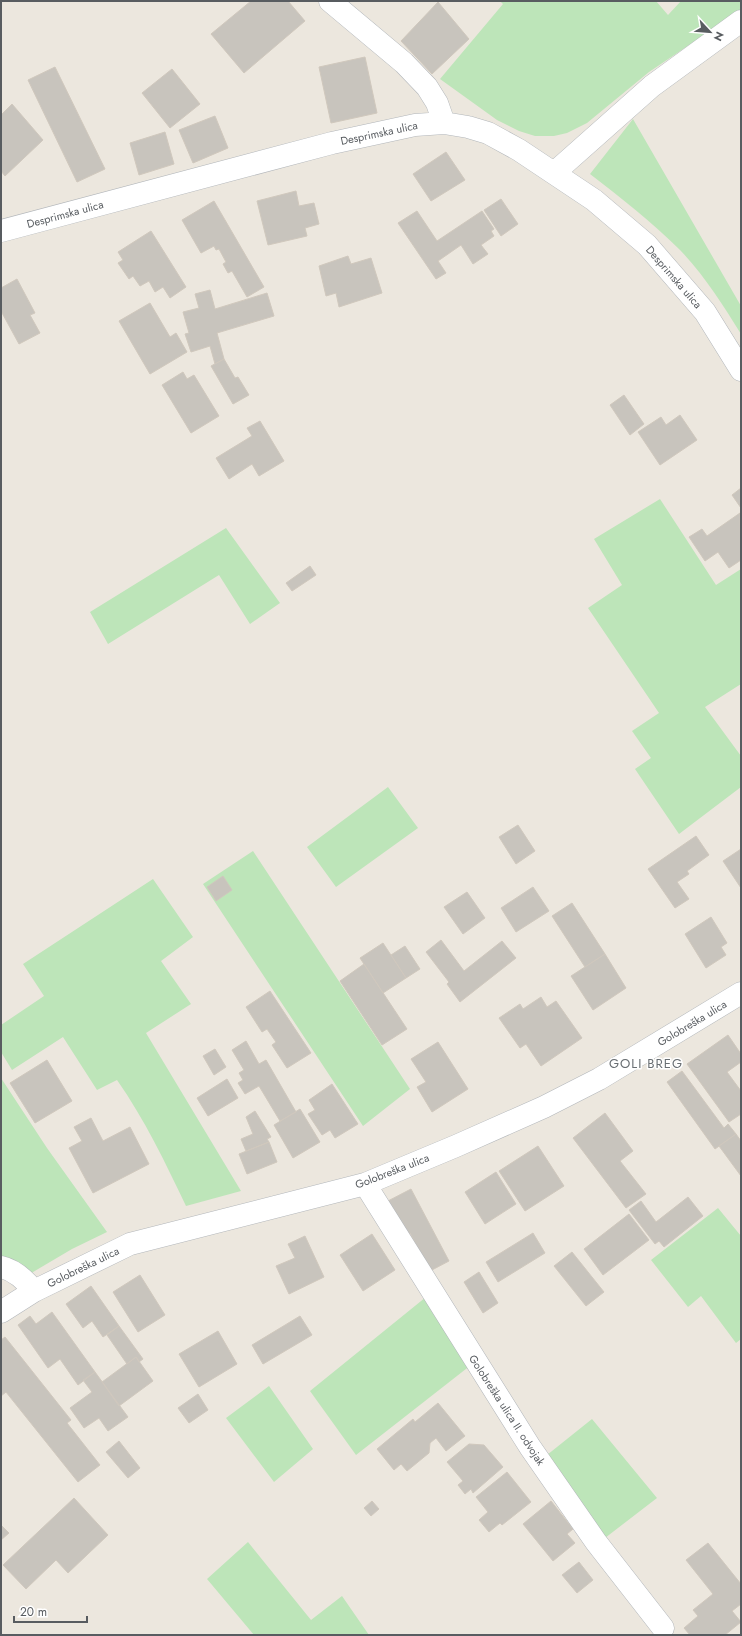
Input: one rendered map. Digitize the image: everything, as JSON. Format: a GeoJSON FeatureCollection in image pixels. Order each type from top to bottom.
{"type":"FeatureCollection","features":[{"type":"Feature","properties":{"kind":"street"},"geometry":{"type":"LineString","coordinates":[[330,1],[404,63],[427,87],[438,104],[444,123]]}},
{"type":"Feature","properties":{"kind":"street"},"geometry":{"type":"LineString","coordinates":[[554,173],[652,86],[741,21]]}},
{"type":"Feature","properties":{"kind":"street","name":"Desprimska ulica"},"geometry":{"type":"LineString","coordinates":[[1,231],[332,143],[415,125],[444,123],[468,127],[488,133],[519,150],[554,173],[594,200],[647,245],[705,312],[741,370]]}},
{"type":"Feature","properties":{"kind":"street","name":"Golobreška ulica"},"geometry":{"type":"LineString","coordinates":[[1,1312],[34,1292],[130,1244],[365,1184],[456,1146],[551,1104],[599,1079],[741,993]]}},
{"type":"Feature","properties":{"kind":"street","name":"Golobreška ulica II. odvojak"},"geometry":{"type":"LineString","coordinates":[[365,1184],[530,1447],[596,1542],[663,1628]]}},
{"type":"Feature","properties":{"kind":"street"},"geometry":{"type":"LineString","coordinates":[[1,1267],[16,1274],[26,1281],[34,1292]]}},
{"type":"Feature","properties":{"kind":"green space"},"geometry":{"type":"Polygon","coordinates":[[[500,1],[656,1],[668,15],[681,1],[741,1],[741,10],[649,72],[587,123],[567,133],[554,136],[535,136],[519,131],[497,120],[440,79],[503,4],[500,1]]]}},
{"type":"Feature","properties":{"kind":"green space"},"geometry":{"type":"Polygon","coordinates":[[[633,119],[741,306],[741,334],[705,280],[680,250],[625,201],[590,174],[633,119]]]}},
{"type":"Feature","properties":{"kind":"green space"},"geometry":{"type":"Polygon","coordinates":[[[660,499],[716,585],[741,569],[741,684],[705,707],[741,756],[741,787],[679,834],[635,769],[651,758],[632,731],[659,713],[588,608],[622,585],[594,539],[660,499]]]}},
{"type":"Feature","properties":{"kind":"green space"},"geometry":{"type":"Polygon","coordinates":[[[226,528],[280,603],[250,624],[219,575],[108,644],[90,612],[226,528]]]}},
{"type":"Feature","properties":{"kind":"green space"},"geometry":{"type":"Polygon","coordinates":[[[388,787],[418,828],[336,887],[307,847],[388,787]]]}},
{"type":"Feature","properties":{"kind":"green space"},"geometry":{"type":"Polygon","coordinates":[[[253,851],[410,1089],[363,1126],[203,884],[253,851]]]}},
{"type":"Feature","properties":{"kind":"green space"},"geometry":{"type":"Polygon","coordinates":[[[153,879],[193,937],[161,961],[191,1004],[146,1033],[241,1191],[186,1206],[146,1126],[117,1080],[97,1090],[63,1037],[12,1070],[1,1052],[1,1025],[44,996],[23,964],[153,879]]]}},
{"type":"Feature","properties":{"kind":"green space"},"geometry":{"type":"Polygon","coordinates":[[[1,1078],[47,1148],[107,1232],[72,1249],[28,1275],[1,1262],[1,1078]]]}},
{"type":"Feature","properties":{"kind":"green space"},"geometry":{"type":"Polygon","coordinates":[[[718,1208],[741,1236],[741,1339],[736,1343],[701,1296],[688,1307],[651,1260],[718,1208]]]}},
{"type":"Feature","properties":{"kind":"green space"},"geometry":{"type":"Polygon","coordinates":[[[426,1297],[471,1365],[356,1455],[310,1391],[426,1297]]]}},
{"type":"Feature","properties":{"kind":"green space"},"geometry":{"type":"Polygon","coordinates":[[[269,1386],[313,1449],[274,1482],[226,1418],[269,1386]]]}},
{"type":"Feature","properties":{"kind":"green space"},"geometry":{"type":"Polygon","coordinates":[[[592,1419],[657,1498],[605,1538],[547,1455],[592,1419]]]}},
{"type":"Feature","properties":{"kind":"green space"},"geometry":{"type":"Polygon","coordinates":[[[248,1542],[311,1620],[342,1596],[369,1635],[254,1635],[207,1579],[248,1542]]]}},
{"type":"Feature","properties":{"kind":"building"},"geometry":{"type":"Polygon","coordinates":[[[251,1],[288,1],[305,21],[244,73],[211,34],[251,1]]]}},
{"type":"Feature","properties":{"kind":"building"},"geometry":{"type":"Polygon","coordinates":[[[438,2],[469,39],[432,74],[401,41],[438,2]]]}},
{"type":"Feature","properties":{"kind":"building"},"geometry":{"type":"Polygon","coordinates":[[[365,57],[377,113],[331,123],[319,67],[365,57]]]}},
{"type":"Feature","properties":{"kind":"building"},"geometry":{"type":"Polygon","coordinates":[[[55,67],[105,169],[77,182],[28,80],[55,67]]]}},
{"type":"Feature","properties":{"kind":"building"},"geometry":{"type":"Polygon","coordinates":[[[172,69],[200,104],[170,128],[142,93],[172,69]]]}},
{"type":"Feature","properties":{"kind":"building"},"geometry":{"type":"Polygon","coordinates":[[[12,104],[43,140],[5,176],[1,171],[1,115],[12,104]]]}},
{"type":"Feature","properties":{"kind":"building"},"geometry":{"type":"Polygon","coordinates":[[[215,116],[228,148],[193,163],[179,130],[215,116]]]}},
{"type":"Feature","properties":{"kind":"building"},"geometry":{"type":"Polygon","coordinates":[[[165,132],[174,164],[139,175],[130,143],[165,132]]]}},
{"type":"Feature","properties":{"kind":"building"},"geometry":{"type":"Polygon","coordinates":[[[446,152],[465,180],[431,201],[413,174],[446,152]]]}},
{"type":"Feature","properties":{"kind":"building"},"geometry":{"type":"Polygon","coordinates":[[[296,191],[299,206],[314,203],[319,224],[305,228],[307,236],[268,245],[257,201],[296,191]]]}},
{"type":"Feature","properties":{"kind":"building"},"geometry":{"type":"Polygon","coordinates":[[[501,199],[518,224],[501,236],[484,210],[501,199]]]}},
{"type":"Feature","properties":{"kind":"building"},"geometry":{"type":"Polygon","coordinates":[[[214,201],[264,287],[247,297],[232,271],[228,273],[223,264],[226,262],[219,249],[216,250],[214,246],[201,253],[182,220],[214,201]]]}},
{"type":"Feature","properties":{"kind":"building"},"geometry":{"type":"Polygon","coordinates":[[[417,211],[437,241],[482,211],[494,229],[491,231],[494,236],[481,245],[488,254],[473,264],[461,245],[438,261],[446,273],[436,279],[398,223],[417,211]]]}},
{"type":"Feature","properties":{"kind":"building"},"geometry":{"type":"Polygon","coordinates":[[[151,231],[186,287],[170,298],[163,287],[155,292],[149,281],[140,286],[133,276],[129,279],[118,263],[123,260],[118,252],[151,231]]]}},
{"type":"Feature","properties":{"kind":"building"},"geometry":{"type":"Polygon","coordinates":[[[348,256],[351,264],[371,258],[382,293],[339,307],[336,293],[326,296],[319,266],[348,256]]]}},
{"type":"Feature","properties":{"kind":"building"},"geometry":{"type":"Polygon","coordinates":[[[17,279],[35,313],[30,315],[40,333],[19,344],[1,311],[1,288],[17,279]]]}},
{"type":"Feature","properties":{"kind":"building"},"geometry":{"type":"Polygon","coordinates":[[[210,290],[215,309],[267,293],[274,316],[217,333],[224,359],[215,364],[210,346],[191,352],[185,334],[189,333],[183,312],[199,308],[195,294],[210,290]]]}},
{"type":"Feature","properties":{"kind":"building"},"geometry":{"type":"Polygon","coordinates":[[[150,303],[170,337],[176,333],[187,352],[150,374],[119,321],[150,303]]]}},
{"type":"Feature","properties":{"kind":"building"},"geometry":{"type":"Polygon","coordinates":[[[224,359],[235,378],[238,377],[249,395],[233,404],[211,366],[224,359]]]}},
{"type":"Feature","properties":{"kind":"building"},"geometry":{"type":"Polygon","coordinates":[[[183,372],[187,379],[194,375],[219,416],[191,433],[162,385],[183,372]]]}},
{"type":"Feature","properties":{"kind":"building"},"geometry":{"type":"Polygon","coordinates":[[[624,395],[644,424],[630,435],[610,405],[624,395]]]}},
{"type":"Feature","properties":{"kind":"building"},"geometry":{"type":"Polygon","coordinates":[[[680,415],[697,440],[660,465],[638,432],[661,417],[666,425],[680,415]]]}},
{"type":"Feature","properties":{"kind":"building"},"geometry":{"type":"Polygon","coordinates":[[[260,421],[284,461],[259,476],[252,464],[229,479],[216,458],[252,436],[247,428],[260,421]]]}},
{"type":"Feature","properties":{"kind":"building"},"geometry":{"type":"Polygon","coordinates":[[[741,488],[741,508],[732,495],[741,488]]]}},
{"type":"Feature","properties":{"kind":"building"},"geometry":{"type":"Polygon","coordinates":[[[740,513],[741,560],[729,568],[718,552],[705,561],[689,537],[702,529],[707,536],[740,513]]]}},
{"type":"Feature","properties":{"kind":"building"},"geometry":{"type":"Polygon","coordinates":[[[310,566],[316,575],[292,591],[286,583],[310,566]]]}},
{"type":"Feature","properties":{"kind":"building"},"geometry":{"type":"Polygon","coordinates":[[[518,825],[535,851],[516,864],[499,837],[518,825]]]}},
{"type":"Feature","properties":{"kind":"building"},"geometry":{"type":"Polygon","coordinates":[[[696,836],[709,855],[687,871],[689,874],[677,882],[689,899],[675,908],[648,869],[696,836]]]}},
{"type":"Feature","properties":{"kind":"building"},"geometry":{"type":"Polygon","coordinates":[[[741,849],[741,888],[723,861],[741,849]]]}},
{"type":"Feature","properties":{"kind":"building"},"geometry":{"type":"Polygon","coordinates":[[[223,876],[232,890],[216,901],[207,887],[223,876]]]}},
{"type":"Feature","properties":{"kind":"building"},"geometry":{"type":"Polygon","coordinates":[[[533,887],[549,911],[516,932],[501,908],[533,887]]]}},
{"type":"Feature","properties":{"kind":"building"},"geometry":{"type":"Polygon","coordinates":[[[467,892],[485,918],[463,934],[444,907],[467,892]]]}},
{"type":"Feature","properties":{"kind":"building"},"geometry":{"type":"Polygon","coordinates":[[[572,903],[605,954],[585,967],[552,916],[572,903]]]}},
{"type":"Feature","properties":{"kind":"building"},"geometry":{"type":"Polygon","coordinates":[[[711,917],[727,943],[721,947],[726,955],[706,968],[685,934],[711,917]]]}},
{"type":"Feature","properties":{"kind":"building"},"geometry":{"type":"Polygon","coordinates":[[[441,940],[464,971],[502,941],[516,958],[460,1002],[447,984],[449,982],[426,952],[441,940]]]}},
{"type":"Feature","properties":{"kind":"building"},"geometry":{"type":"Polygon","coordinates":[[[383,943],[406,978],[383,993],[360,958],[383,943]]]}},
{"type":"Feature","properties":{"kind":"building"},"geometry":{"type":"Polygon","coordinates":[[[405,946],[420,969],[406,978],[391,955],[405,946]]]}},
{"type":"Feature","properties":{"kind":"building"},"geometry":{"type":"Polygon","coordinates":[[[605,954],[626,988],[593,1010],[571,976],[605,954]]]}},
{"type":"Feature","properties":{"kind":"building"},"geometry":{"type":"Polygon","coordinates":[[[364,964],[407,1029],[382,1045],[340,981],[364,964]]]}},
{"type":"Feature","properties":{"kind":"building"},"geometry":{"type":"Polygon","coordinates":[[[270,991],[311,1053],[287,1068],[272,1045],[276,1042],[267,1029],[262,1032],[246,1007],[270,991]]]}},
{"type":"Feature","properties":{"kind":"building"},"geometry":{"type":"Polygon","coordinates":[[[541,997],[547,1007],[556,1001],[582,1038],[541,1066],[526,1044],[520,1048],[499,1018],[520,1004],[523,1009],[541,997]]]}},
{"type":"Feature","properties":{"kind":"building"},"geometry":{"type":"Polygon","coordinates":[[[728,1035],[741,1054],[741,1062],[727,1072],[741,1091],[741,1114],[729,1122],[687,1064],[728,1035]]]}},
{"type":"Feature","properties":{"kind":"building"},"geometry":{"type":"Polygon","coordinates":[[[246,1041],[259,1064],[266,1060],[296,1112],[280,1121],[259,1086],[245,1094],[238,1083],[243,1080],[239,1073],[244,1070],[232,1050],[246,1041]]]}},
{"type":"Feature","properties":{"kind":"building"},"geometry":{"type":"Polygon","coordinates":[[[438,1042],[468,1089],[432,1112],[417,1087],[426,1082],[411,1059],[438,1042]]]}},
{"type":"Feature","properties":{"kind":"building"},"geometry":{"type":"Polygon","coordinates":[[[215,1049],[226,1067],[214,1075],[203,1056],[215,1049]]]}},
{"type":"Feature","properties":{"kind":"building"},"geometry":{"type":"Polygon","coordinates":[[[47,1060],[72,1101],[35,1123],[10,1083],[47,1060]]]}},
{"type":"Feature","properties":{"kind":"building"},"geometry":{"type":"Polygon","coordinates":[[[682,1071],[724,1128],[728,1124],[736,1134],[715,1149],[667,1082],[682,1071]]]}},
{"type":"Feature","properties":{"kind":"building"},"geometry":{"type":"Polygon","coordinates":[[[227,1079],[238,1098],[208,1116],[197,1098],[227,1079]]]}},
{"type":"Feature","properties":{"kind":"building"},"geometry":{"type":"Polygon","coordinates":[[[332,1084],[358,1124],[335,1138],[330,1130],[322,1135],[308,1114],[315,1110],[309,1100],[332,1084]]]}},
{"type":"Feature","properties":{"kind":"building"},"geometry":{"type":"Polygon","coordinates":[[[300,1109],[320,1142],[293,1158],[274,1125],[300,1109]]]}},
{"type":"Feature","properties":{"kind":"building"},"geometry":{"type":"Polygon","coordinates":[[[255,1111],[271,1137],[267,1139],[269,1142],[246,1151],[241,1139],[253,1134],[246,1117],[255,1111]]]}},
{"type":"Feature","properties":{"kind":"building"},"geometry":{"type":"Polygon","coordinates":[[[605,1113],[633,1151],[620,1161],[646,1194],[626,1208],[573,1138],[605,1113]]]}},
{"type":"Feature","properties":{"kind":"building"},"geometry":{"type":"Polygon","coordinates":[[[91,1118],[103,1141],[130,1127],[149,1164],[93,1193],[69,1148],[82,1141],[74,1127],[91,1118]]]}},
{"type":"Feature","properties":{"kind":"building"},"geometry":{"type":"Polygon","coordinates":[[[736,1134],[741,1141],[741,1176],[719,1146],[736,1134]]]}},
{"type":"Feature","properties":{"kind":"building"},"geometry":{"type":"Polygon","coordinates":[[[269,1142],[277,1162],[247,1174],[239,1154],[269,1142]]]}},
{"type":"Feature","properties":{"kind":"building"},"geometry":{"type":"Polygon","coordinates":[[[538,1146],[564,1186],[525,1211],[499,1171],[538,1146]]]}},
{"type":"Feature","properties":{"kind":"building"},"geometry":{"type":"Polygon","coordinates":[[[496,1172],[516,1204],[485,1224],[465,1192],[496,1172]]]}},
{"type":"Feature","properties":{"kind":"building"},"geometry":{"type":"Polygon","coordinates":[[[411,1189],[449,1261],[430,1271],[410,1233],[404,1236],[386,1202],[411,1189]]]}},
{"type":"Feature","properties":{"kind":"building"},"geometry":{"type":"Polygon","coordinates":[[[688,1197],[703,1216],[664,1247],[659,1241],[655,1244],[629,1210],[641,1201],[656,1222],[688,1197]]]}},
{"type":"Feature","properties":{"kind":"building"},"geometry":{"type":"Polygon","coordinates":[[[629,1214],[649,1240],[603,1275],[584,1249],[629,1214]]]}},
{"type":"Feature","properties":{"kind":"building"},"geometry":{"type":"Polygon","coordinates":[[[533,1233],[545,1253],[498,1282],[486,1262],[533,1233]]]}},
{"type":"Feature","properties":{"kind":"building"},"geometry":{"type":"Polygon","coordinates":[[[372,1234],[395,1270],[363,1291],[340,1255],[372,1234]]]}},
{"type":"Feature","properties":{"kind":"building"},"geometry":{"type":"Polygon","coordinates":[[[305,1236],[324,1277],[289,1294],[276,1266],[295,1258],[288,1244],[305,1236]]]}},
{"type":"Feature","properties":{"kind":"building"},"geometry":{"type":"Polygon","coordinates":[[[572,1252],[604,1292],[586,1306],[554,1266],[572,1252]]]}},
{"type":"Feature","properties":{"kind":"building"},"geometry":{"type":"Polygon","coordinates":[[[479,1272],[498,1303],[483,1313],[464,1282],[479,1272]]]}},
{"type":"Feature","properties":{"kind":"building"},"geometry":{"type":"Polygon","coordinates":[[[140,1275],[165,1315],[138,1332],[113,1292],[140,1275]]]}},
{"type":"Feature","properties":{"kind":"building"},"geometry":{"type":"Polygon","coordinates":[[[91,1286],[119,1326],[103,1337],[92,1321],[83,1328],[66,1304],[91,1286]]]}},
{"type":"Feature","properties":{"kind":"building"},"geometry":{"type":"Polygon","coordinates":[[[52,1312],[95,1372],[78,1385],[60,1359],[48,1368],[18,1325],[30,1316],[36,1324],[52,1312]]]}},
{"type":"Feature","properties":{"kind":"building"},"geometry":{"type":"Polygon","coordinates":[[[300,1316],[312,1335],[263,1364],[252,1345],[300,1316]]]}},
{"type":"Feature","properties":{"kind":"building"},"geometry":{"type":"Polygon","coordinates":[[[119,1326],[143,1359],[139,1362],[136,1357],[127,1364],[107,1335],[119,1326]]]}},
{"type":"Feature","properties":{"kind":"building"},"geometry":{"type":"Polygon","coordinates":[[[218,1331],[237,1364],[199,1387],[179,1354],[218,1331]]]}},
{"type":"Feature","properties":{"kind":"building"},"geometry":{"type":"Polygon","coordinates":[[[5,1337],[71,1420],[67,1423],[100,1465],[78,1482],[6,1392],[1,1396],[1,1340],[5,1337]]]}},
{"type":"Feature","properties":{"kind":"building"},"geometry":{"type":"Polygon","coordinates":[[[136,1357],[153,1381],[119,1406],[102,1382],[136,1357]]]}},
{"type":"Feature","properties":{"kind":"building"},"geometry":{"type":"Polygon","coordinates":[[[95,1372],[128,1417],[108,1431],[99,1418],[84,1428],[70,1408],[92,1392],[83,1380],[95,1372]]]}},
{"type":"Feature","properties":{"kind":"building"},"geometry":{"type":"Polygon","coordinates":[[[198,1394],[208,1410],[189,1423],[178,1408],[198,1394]]]}},
{"type":"Feature","properties":{"kind":"building"},"geometry":{"type":"Polygon","coordinates":[[[438,1403],[465,1436],[446,1451],[436,1438],[430,1443],[429,1453],[407,1471],[401,1464],[394,1470],[377,1449],[413,1419],[415,1422],[438,1403]]]}},
{"type":"Feature","properties":{"kind":"building"},"geometry":{"type":"Polygon","coordinates":[[[119,1441],[140,1468],[128,1478],[106,1452],[119,1441]]]}},
{"type":"Feature","properties":{"kind":"building"},"geometry":{"type":"Polygon","coordinates":[[[469,1444],[484,1445],[503,1467],[473,1493],[471,1489],[465,1494],[458,1485],[463,1481],[447,1462],[469,1444]]]}},
{"type":"Feature","properties":{"kind":"building"},"geometry":{"type":"Polygon","coordinates":[[[507,1472],[531,1502],[502,1525],[500,1523],[489,1532],[479,1520],[488,1512],[476,1497],[507,1472]]]}},
{"type":"Feature","properties":{"kind":"building"},"geometry":{"type":"Polygon","coordinates":[[[74,1498],[108,1535],[68,1573],[56,1560],[26,1589],[3,1565],[74,1498]]]}},
{"type":"Feature","properties":{"kind":"building"},"geometry":{"type":"Polygon","coordinates":[[[372,1501],[379,1509],[371,1516],[364,1508],[372,1501]]]}},
{"type":"Feature","properties":{"kind":"building"},"geometry":{"type":"Polygon","coordinates":[[[551,1501],[573,1529],[567,1534],[575,1543],[553,1561],[523,1524],[551,1501]]]}},
{"type":"Feature","properties":{"kind":"building"},"geometry":{"type":"Polygon","coordinates":[[[1,1525],[9,1533],[1,1540],[1,1525]]]}},
{"type":"Feature","properties":{"kind":"building"},"geometry":{"type":"Polygon","coordinates":[[[708,1543],[741,1584],[741,1604],[732,1611],[741,1622],[725,1635],[690,1635],[684,1628],[698,1616],[693,1610],[713,1594],[686,1560],[708,1543]]]}},
{"type":"Feature","properties":{"kind":"building"},"geometry":{"type":"Polygon","coordinates":[[[579,1562],[593,1580],[577,1593],[562,1575],[579,1562]]]}},
{"type":"Feature","properties":{"kind":"district","name":"GOLI BREG"},"geometry":{"type":"Point","coordinates":[646,1063]}}]}
